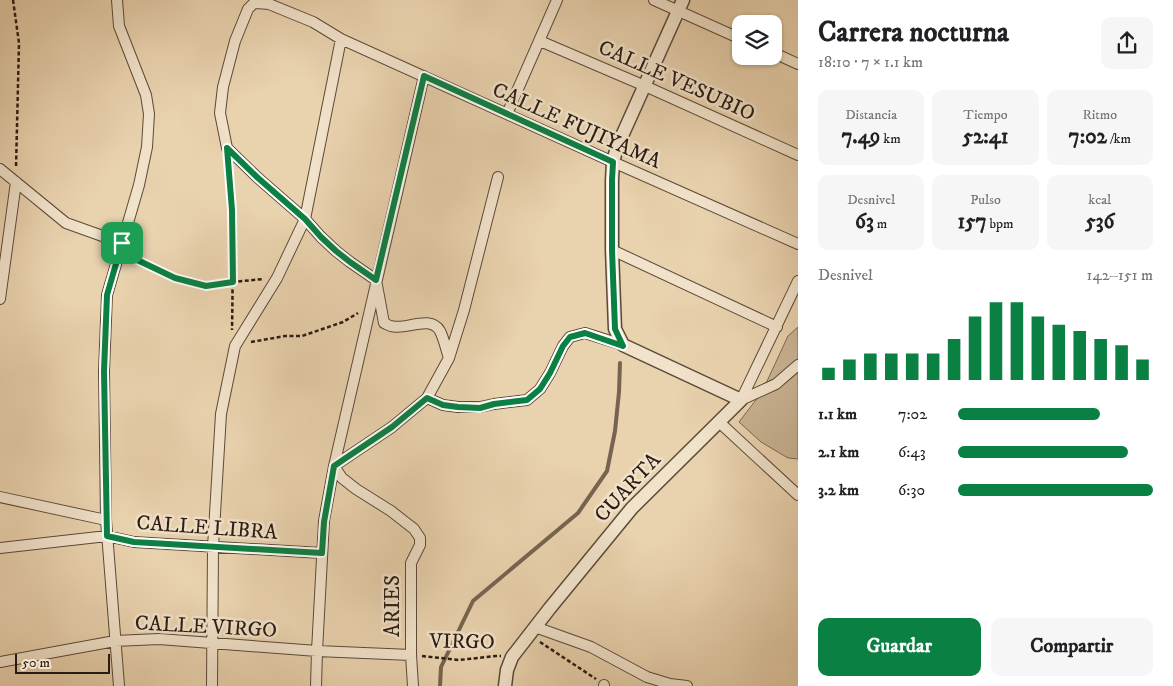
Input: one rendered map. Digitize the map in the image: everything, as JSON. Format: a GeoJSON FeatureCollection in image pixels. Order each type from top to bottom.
{"type":"FeatureCollection","features":[{"type":"Feature","properties":{"kind":"street"},"geometry":{"type":"LineString","coordinates":[[117,0],[119,26],[146,95],[149,114],[147,147],[139,185],[107,295],[104,371],[106,520],[119,686]]}},
{"type":"Feature","properties":{"kind":"street"},"geometry":{"type":"LineString","coordinates":[[507,114],[557,0]]}},
{"type":"Feature","properties":{"kind":"street"},"geometry":{"type":"LineString","coordinates":[[654,0],[681,5],[732,34]]}},
{"type":"Feature","properties":{"kind":"street","name":"CALLE FUJIYAMA"},"geometry":{"type":"LineString","coordinates":[[227,148],[220,113],[223,87],[235,41],[250,6],[257,3],[269,4],[313,22],[341,39],[798,244]]}},
{"type":"Feature","properties":{"kind":"street"},"geometry":{"type":"LineString","coordinates":[[623,346],[615,329],[612,250],[613,162],[617,147],[681,5]]}},
{"type":"Feature","properties":{"kind":"street"},"geometry":{"type":"LineString","coordinates":[[212,686],[213,547],[221,414],[234,346],[277,278],[305,219],[341,39]]}},
{"type":"Feature","properties":{"kind":"street","name":"CALLE VESUBIO"},"geometry":{"type":"LineString","coordinates":[[540,41],[798,155]]}},
{"type":"Feature","properties":{"kind":"street"},"geometry":{"type":"LineString","coordinates":[[782,57],[798,64]]}},
{"type":"Feature","properties":{"kind":"street"},"geometry":{"type":"LineString","coordinates":[[316,686],[324,522],[334,466],[424,76]]}},
{"type":"Feature","properties":{"kind":"street"},"geometry":{"type":"LineString","coordinates":[[227,148],[305,219],[336,251],[376,280],[384,323],[392,327],[404,327],[420,323],[433,325],[440,330],[449,358]]}},
{"type":"Feature","properties":{"kind":"street"},"geometry":{"type":"LineString","coordinates":[[0,169],[66,223],[122,243]]}},
{"type":"Feature","properties":{"kind":"street"},"geometry":{"type":"LineString","coordinates":[[334,466],[392,427],[427,398],[449,358],[464,310],[498,177]]}},
{"type":"Feature","properties":{"kind":"street"},"geometry":{"type":"LineString","coordinates":[[0,299],[16,182]]}},
{"type":"Feature","properties":{"kind":"street"},"geometry":{"type":"LineString","coordinates":[[612,250],[776,327]]}},
{"type":"Feature","properties":{"kind":"street"},"geometry":{"type":"LineString","coordinates":[[741,400],[798,281]]}},
{"type":"Feature","properties":{"kind":"street"},"geometry":{"type":"LineString","coordinates":[[427,398],[443,405],[466,408],[480,408],[494,404],[527,400],[540,389],[563,346],[570,337],[585,333],[623,346],[741,400],[776,384],[798,364]]}},
{"type":"Feature","properties":{"kind":"street","name":"CUARTA"},"geometry":{"type":"LineString","coordinates":[[512,658],[550,608],[632,508],[741,400]]}},
{"type":"Feature","properties":{"kind":"street"},"geometry":{"type":"LineString","coordinates":[[719,422],[798,495]]}},
{"type":"Feature","properties":{"kind":"street","name":"ARIES"},"geometry":{"type":"LineString","coordinates":[[334,466],[342,478],[391,511],[414,529],[420,538],[420,545],[412,562],[411,655],[413,686]]}},
{"type":"Feature","properties":{"kind":"street"},"geometry":{"type":"LineString","coordinates":[[0,497],[106,520]]}},
{"type":"Feature","properties":{"kind":"street","name":"CALLE LIBRA"},"geometry":{"type":"LineString","coordinates":[[0,548],[107,536],[134,542],[322,553]]}},
{"type":"Feature","properties":{"kind":"street"},"geometry":{"type":"LineString","coordinates":[[532,631],[591,647],[648,676],[670,684],[687,686]]}},
{"type":"Feature","properties":{"kind":"street","name":"CALLE VIRGO"},"geometry":{"type":"LineString","coordinates":[[0,662],[115,641],[159,638],[317,651],[411,655]]}},
{"type":"Feature","properties":{"kind":"street"},"geometry":{"type":"LineString","coordinates":[[505,686],[507,670],[512,658]]}},
{"type":"Feature","properties":{"kind":"path"},"geometry":{"type":"LineString","coordinates":[[13,0],[19,43],[16,182]]}},
{"type":"Feature","properties":{"kind":"path"},"geometry":{"type":"LineString","coordinates":[[227,148],[232,210],[232,334],[234,346],[285,336],[302,336],[343,322],[363,308]]}},
{"type":"Feature","properties":{"kind":"path"},"geometry":{"type":"LineString","coordinates":[[122,243],[131,257],[175,278],[206,286],[277,278]]}},
{"type":"Feature","properties":{"kind":"path"},"geometry":{"type":"LineString","coordinates":[[532,631],[604,685]]}},
{"type":"Feature","properties":{"kind":"path","name":"VIRGO"},"geometry":{"type":"LineString","coordinates":[[411,655],[459,660],[496,656],[512,658]]}},
{"type":"Feature","properties":{"kind":"shaded area"},"geometry":{"type":"Polygon","coordinates":[[[798,327],[798,459],[788,458],[761,442],[739,422],[762,392],[788,336],[798,327]]]}},
{"type":"Feature","properties":{"kind":"waterway"},"geometry":{"type":"LineString","coordinates":[[440,686],[441,667],[473,601],[578,513],[607,471],[615,431],[620,363]]}},
{"type":"Feature","properties":{"kind":"route"},"geometry":{"type":"LineString","coordinates":[[424,76],[613,162],[612,250],[615,329],[623,346],[585,333],[570,337],[563,346],[540,389],[527,400],[494,404],[480,408],[443,405],[427,398],[392,427],[334,466],[324,522],[322,553],[124,541],[107,536],[104,371],[107,295],[122,243],[131,257],[175,278],[206,286],[233,282],[232,210],[227,148],[305,219],[336,251],[376,280],[424,76]]}}]}
